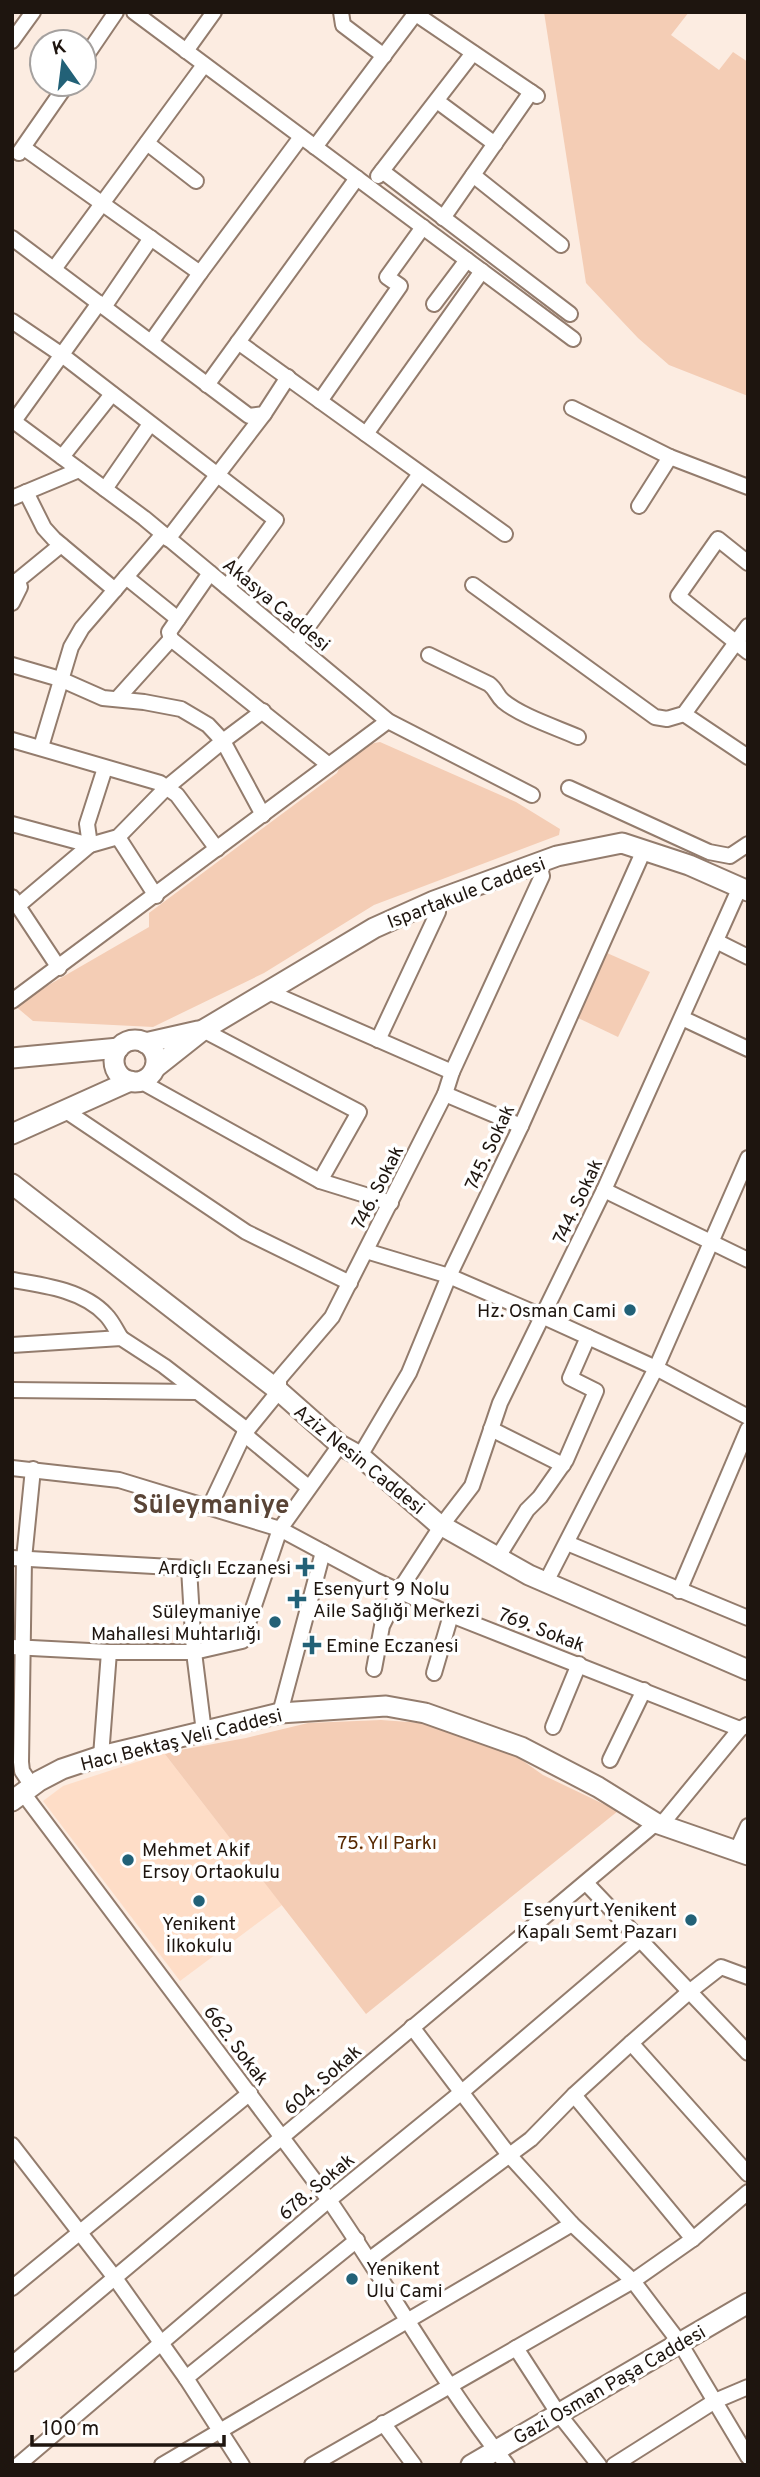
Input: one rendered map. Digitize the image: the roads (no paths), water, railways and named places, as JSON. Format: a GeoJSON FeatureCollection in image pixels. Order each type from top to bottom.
{"type":"FeatureCollection","features":[{"type":"Feature","properties":{"kind":"street"},"geometry":{"type":"LineString","coordinates":[[12,41],[33,12]]}},
{"type":"Feature","properties":{"kind":"street"},"geometry":{"type":"LineString","coordinates":[[98,38],[116,12]]}},
{"type":"Feature","properties":{"kind":"street"},"geometry":{"type":"LineString","coordinates":[[134,12],[573,339]]}},
{"type":"Feature","properties":{"kind":"street"},"geometry":{"type":"LineString","coordinates":[[186,51],[214,12]]}},
{"type":"Feature","properties":{"kind":"street"},"geometry":{"type":"LineString","coordinates":[[341,12],[343,25],[384,56]]}},
{"type":"Feature","properties":{"kind":"street"},"geometry":{"type":"LineString","coordinates":[[315,147],[414,13],[535,94],[495,144],[443,218]]}},
{"type":"Feature","properties":{"kind":"street"},"geometry":{"type":"LineString","coordinates":[[370,188],[473,53]]}},
{"type":"Feature","properties":{"kind":"street"},"geometry":{"type":"LineString","coordinates":[[54,269],[204,65]]}},
{"type":"Feature","properties":{"kind":"street"},"geometry":{"type":"LineString","coordinates":[[57,98],[17,154],[103,203],[200,273]]}},
{"type":"Feature","properties":{"kind":"street"},"geometry":{"type":"LineString","coordinates":[[437,101],[495,144]]}},
{"type":"Feature","properties":{"kind":"street"},"geometry":{"type":"LineString","coordinates":[[151,342],[301,137]]}},
{"type":"Feature","properties":{"kind":"street"},"geometry":{"type":"LineString","coordinates":[[146,143],[196,181]]}},
{"type":"Feature","properties":{"kind":"street"},"geometry":{"type":"LineString","coordinates":[[382,171],[570,314]]}},
{"type":"Feature","properties":{"kind":"street"},"geometry":{"type":"LineString","coordinates":[[473,175],[561,245]]}},
{"type":"Feature","properties":{"kind":"street"},"geometry":{"type":"LineString","coordinates":[[207,385],[356,178]]}},
{"type":"Feature","properties":{"kind":"street"},"geometry":{"type":"LineString","coordinates":[[320,401],[400,286],[387,277],[423,227]]}},
{"type":"Feature","properties":{"kind":"street"},"geometry":{"type":"LineString","coordinates":[[12,238],[249,416],[264,414]]}},
{"type":"Feature","properties":{"kind":"street"},"geometry":{"type":"LineString","coordinates":[[13,420],[151,238]]}},
{"type":"Feature","properties":{"kind":"street"},"geometry":{"type":"LineString","coordinates":[[434,304],[467,260]]}},
{"type":"Feature","properties":{"kind":"street"},"geometry":{"type":"LineString","coordinates":[[366,434],[482,271]]}},
{"type":"Feature","properties":{"kind":"street"},"geometry":{"type":"LineString","coordinates":[[12,321],[62,355],[276,520],[227,587]]}},
{"type":"Feature","properties":{"kind":"street"},"geometry":{"type":"LineString","coordinates":[[238,342],[505,534]]}},
{"type":"Feature","properties":{"kind":"street"},"geometry":{"type":"LineString","coordinates":[[41,747],[71,647],[82,628],[217,476],[288,377]]}},
{"type":"Feature","properties":{"kind":"street"},"geometry":{"type":"LineString","coordinates":[[62,457],[111,394]]}},
{"type":"Feature","properties":{"kind":"street"},"geometry":{"type":"LineString","coordinates":[[572,408],[670,457],[748,488]]}},
{"type":"Feature","properties":{"kind":"street","name":"Akasya Caddesi"},"geometry":{"type":"LineString","coordinates":[[13,420],[165,536],[388,721],[532,795]]}},
{"type":"Feature","properties":{"kind":"street"},"geometry":{"type":"LineString","coordinates":[[105,489],[150,424]]}},
{"type":"Feature","properties":{"kind":"street"},"geometry":{"type":"LineString","coordinates":[[639,506],[670,457]]}},
{"type":"Feature","properties":{"kind":"street"},"geometry":{"type":"LineString","coordinates":[[79,470],[19,495],[61,545],[115,590]]}},
{"type":"Feature","properties":{"kind":"street"},"geometry":{"type":"LineString","coordinates":[[295,644],[420,474]]}},
{"type":"Feature","properties":{"kind":"street"},"geometry":{"type":"LineString","coordinates":[[748,563],[718,539],[678,596],[748,652]]}},
{"type":"Feature","properties":{"kind":"street"},"geometry":{"type":"LineString","coordinates":[[12,603],[20,587],[14,581],[61,545]]}},
{"type":"Feature","properties":{"kind":"street"},"geometry":{"type":"LineString","coordinates":[[210,573],[169,632],[171,639],[329,765]]}},
{"type":"Feature","properties":{"kind":"street"},"geometry":{"type":"LineString","coordinates":[[126,577],[178,620]]}},
{"type":"Feature","properties":{"kind":"street"},"geometry":{"type":"LineString","coordinates":[[473,585],[655,717],[667,719],[684,714],[748,626]]}},
{"type":"Feature","properties":{"kind":"street"},"geometry":{"type":"LineString","coordinates":[[117,699],[171,639]]}},
{"type":"Feature","properties":{"kind":"street"},"geometry":{"type":"LineString","coordinates":[[429,655],[489,684],[497,689],[500,699],[518,710],[578,737]]}},
{"type":"Feature","properties":{"kind":"street"},"geometry":{"type":"LineString","coordinates":[[12,665],[60,680],[103,698],[181,709],[208,725],[223,740],[263,815]]}},
{"type":"Feature","properties":{"kind":"street"},"geometry":{"type":"LineString","coordinates":[[59,968],[15,901],[90,845],[118,837],[166,788],[262,711]]}},
{"type":"Feature","properties":{"kind":"street"},"geometry":{"type":"LineString","coordinates":[[684,714],[748,757]]}},
{"type":"Feature","properties":{"kind":"street"},"geometry":{"type":"LineString","coordinates":[[12,1001],[388,721]]}},
{"type":"Feature","properties":{"kind":"street"},"geometry":{"type":"LineString","coordinates":[[12,740],[160,783],[177,795],[217,849]]}},
{"type":"Feature","properties":{"kind":"street"},"geometry":{"type":"LineString","coordinates":[[90,845],[87,824],[105,768]]}},
{"type":"Feature","properties":{"kind":"street"},"geometry":{"type":"LineString","coordinates":[[569,788],[709,852],[730,856],[748,844]]}},
{"type":"Feature","properties":{"kind":"street"},"geometry":{"type":"LineString","coordinates":[[12,824],[90,845]]}},
{"type":"Feature","properties":{"kind":"street"},"geometry":{"type":"LineString","coordinates":[[118,837],[156,895]]}},
{"type":"Feature","properties":{"kind":"street","name":"Ispartakule Caddesi"},"geometry":{"type":"LineString","coordinates":[[12,1134],[142,1077],[203,1030],[374,928],[434,901],[539,863],[614,843],[689,865],[744,889]]}},
{"type":"Feature","properties":{"kind":"street","name":"745. Sokak"},"geometry":{"type":"LineString","coordinates":[[360,1456],[409,1373],[449,1276],[521,1126],[644,850]]}},
{"type":"Feature","properties":{"kind":"street","name":"746. Sokak"},"geometry":{"type":"LineString","coordinates":[[210,1507],[245,1432],[279,1391],[279,1379],[332,1317],[391,1203],[445,1094],[452,1072],[542,876],[539,863]]}},
{"type":"Feature","properties":{"kind":"street","name":"744. Sokak"},"geometry":{"type":"LineString","coordinates":[[373,1669],[382,1626],[399,1591],[442,1525],[472,1486],[500,1403],[604,1190],[716,941],[744,889]]}},
{"type":"Feature","properties":{"kind":"street"},"geometry":{"type":"LineString","coordinates":[[378,1040],[438,912],[434,901]]}},
{"type":"Feature","properties":{"kind":"street"},"geometry":{"type":"LineString","coordinates":[[716,941],[748,957]]}},
{"type":"Feature","properties":{"kind":"street"},"geometry":{"type":"LineString","coordinates":[[269,992],[452,1072]]}},
{"type":"Feature","properties":{"kind":"street"},"geometry":{"type":"LineString","coordinates":[[682,1018],[748,1049]]}},
{"type":"Feature","properties":{"kind":"street"},"geometry":{"type":"LineString","coordinates":[[203,1030],[359,1112],[320,1181]]}},
{"type":"Feature","properties":{"kind":"street","name":"Ispartakule Caddesi"},"geometry":{"type":"LineString","coordinates":[[145,1043],[203,1030]]}},
{"type":"Feature","properties":{"kind":"street"},"geometry":{"type":"LineString","coordinates":[[12,1058],[118,1048],[131,1041],[145,1043],[154,1054],[142,1077]]}},
{"type":"Feature","properties":{"kind":"street"},"geometry":{"type":"LineString","coordinates":[[118,1048],[114,1066],[122,1077],[142,1077],[320,1181],[391,1203]]}},
{"type":"Feature","properties":{"kind":"street"},"geometry":{"type":"LineString","coordinates":[[445,1094],[521,1126]]}},
{"type":"Feature","properties":{"kind":"street"},"geometry":{"type":"LineString","coordinates":[[66,1111],[246,1232],[350,1283]]}},
{"type":"Feature","properties":{"kind":"street"},"geometry":{"type":"LineString","coordinates":[[547,1582],[656,1368],[748,1158]]}},
{"type":"Feature","properties":{"kind":"street","name":"Aziz Nesin Caddesi"},"geometry":{"type":"LineString","coordinates":[[12,1184],[279,1391],[340,1446],[360,1456],[442,1525],[547,1582],[748,1670]]}},
{"type":"Feature","properties":{"kind":"street"},"geometry":{"type":"LineString","coordinates":[[604,1190],[748,1260]]}},
{"type":"Feature","properties":{"kind":"street"},"geometry":{"type":"LineString","coordinates":[[366,1251],[449,1276],[544,1317],[656,1368],[748,1417]]}},
{"type":"Feature","properties":{"kind":"street"},"geometry":{"type":"LineString","coordinates":[[12,1280],[61,1289],[98,1308],[107,1315],[121,1338],[197,1392],[308,1487]]}},
{"type":"Feature","properties":{"kind":"street"},"geometry":{"type":"LineString","coordinates":[[498,1557],[527,1510],[563,1465],[575,1443],[596,1391],[570,1378],[588,1337]]}},
{"type":"Feature","properties":{"kind":"street"},"geometry":{"type":"LineString","coordinates":[[12,1345],[121,1338]]}},
{"type":"Feature","properties":{"kind":"street"},"geometry":{"type":"LineString","coordinates":[[12,1390],[197,1392]]}},
{"type":"Feature","properties":{"kind":"street"},"geometry":{"type":"LineString","coordinates":[[491,1429],[563,1465]]}},
{"type":"Feature","properties":{"kind":"street"},"geometry":{"type":"LineString","coordinates":[[679,1591],[748,1429]]}},
{"type":"Feature","properties":{"kind":"street"},"geometry":{"type":"LineString","coordinates":[[18,1647],[109,1653],[194,1652],[242,1641],[280,1529],[340,1446]]}},
{"type":"Feature","properties":{"kind":"street","name":"769. Sokak"},"geometry":{"type":"LineString","coordinates":[[12,1468],[119,1480],[280,1529],[451,1615],[744,1727]]}},
{"type":"Feature","properties":{"kind":"street","name":"662. Sokak"},"geometry":{"type":"LineString","coordinates":[[33,1469],[18,1558],[23,1793],[284,2137],[370,2259],[449,2385],[501,2458]]}},
{"type":"Feature","properties":{"kind":"street"},"geometry":{"type":"LineString","coordinates":[[568,1543],[748,1618]]}},
{"type":"Feature","properties":{"kind":"street"},"geometry":{"type":"LineString","coordinates":[[280,1713],[323,1552]]}},
{"type":"Feature","properties":{"kind":"street"},"geometry":{"type":"LineString","coordinates":[[18,1558],[189,1568],[194,1652],[204,1732]]}},
{"type":"Feature","properties":{"kind":"street"},"geometry":{"type":"LineString","coordinates":[[434,1673],[451,1615]]}},
{"type":"Feature","properties":{"kind":"street"},"geometry":{"type":"LineString","coordinates":[[101,1756],[109,1653]]}},
{"type":"Feature","properties":{"kind":"street"},"geometry":{"type":"LineString","coordinates":[[553,1727],[579,1664]]}},
{"type":"Feature","properties":{"kind":"street"},"geometry":{"type":"LineString","coordinates":[[610,1760],[643,1690]]}},
{"type":"Feature","properties":{"kind":"street","name":"Hacı Bektaş Veli Caddesi"},"geometry":{"type":"LineString","coordinates":[[23,1793],[62,1769],[101,1756],[280,1713],[386,1706],[425,1713],[521,1747],[598,1787],[659,1824],[742,1853]]}},
{"type":"Feature","properties":{"kind":"street","name":"604. Sokak"},"geometry":{"type":"LineString","coordinates":[[12,2364],[412,2027],[659,1824],[744,1727]]}},
{"type":"Feature","properties":{"kind":"street"},"geometry":{"type":"LineString","coordinates":[[742,1853],[748,1826]]}},
{"type":"Feature","properties":{"kind":"street"},"geometry":{"type":"LineString","coordinates":[[587,1884],[748,2053]]}},
{"type":"Feature","properties":{"kind":"street","name":"678. Sokak"},"geometry":{"type":"LineString","coordinates":[[18,2465],[640,1940]]}},
{"type":"Feature","properties":{"kind":"street"},"geometry":{"type":"LineString","coordinates":[[370,2259],[531,2139],[631,2043],[721,1967],[748,1977]]}},
{"type":"Feature","properties":{"kind":"street"},"geometry":{"type":"LineString","coordinates":[[412,2027],[509,2155],[572,2224],[633,2281],[680,2343],[748,2457]]}},
{"type":"Feature","properties":{"kind":"street"},"geometry":{"type":"LineString","coordinates":[[631,2043],[748,2174]]}},
{"type":"Feature","properties":{"kind":"street"},"geometry":{"type":"LineString","coordinates":[[12,2288],[250,2093]]}},
{"type":"Feature","properties":{"kind":"street"},"geometry":{"type":"LineString","coordinates":[[574,2095],[693,2239]]}},
{"type":"Feature","properties":{"kind":"street"},"geometry":{"type":"LineString","coordinates":[[12,2145],[115,2278],[186,2378],[242,2465]]}},
{"type":"Feature","properties":{"kind":"street"},"geometry":{"type":"LineString","coordinates":[[320,2463],[383,2423],[633,2281],[693,2239],[748,2192]]}},
{"type":"Feature","properties":{"kind":"street"},"geometry":{"type":"LineString","coordinates":[[162,2465],[572,2224]]}},
{"type":"Feature","properties":{"kind":"street"},"geometry":{"type":"LineString","coordinates":[[186,2378],[357,2240]]}},
{"type":"Feature","properties":{"kind":"street","name":"Gazi Osman Paşa Caddesi"},"geometry":{"type":"LineString","coordinates":[[471,2465],[501,2458],[558,2413],[748,2303]]}},
{"type":"Feature","properties":{"kind":"street"},"geometry":{"type":"LineString","coordinates":[[516,2348],[558,2413],[599,2465]]}},
{"type":"Feature","properties":{"kind":"street"},"geometry":{"type":"LineString","coordinates":[[614,2465],[715,2401],[748,2387]]}},
{"type":"Feature","properties":{"kind":"street"},"geometry":{"type":"LineString","coordinates":[[383,2423],[414,2465]]}},
{"type":"Feature","properties":{"kind":"place","name":"Hz. Osman Cami"},"geometry":{"type":"Point","coordinates":[630,1310]}},
{"type":"Feature","properties":{"kind":"place","name":"Ardıçlı Eczanesi"},"geometry":{"type":"Point","coordinates":[305,1567]}},
{"type":"Feature","properties":{"kind":"place","name":"Esenyurt 9 Nolu Aile Sağlığı Merkezi"},"geometry":{"type":"Point","coordinates":[297,1599]}},
{"type":"Feature","properties":{"kind":"place","name":"Süleymaniye Mahallesi Muhtarlığı"},"geometry":{"type":"Point","coordinates":[275,1622]}},
{"type":"Feature","properties":{"kind":"place","name":"Emine Eczanesi"},"geometry":{"type":"Point","coordinates":[312,1645]}},
{"type":"Feature","properties":{"kind":"place","name":"Mehmet Akif Ersoy Ortaokulu"},"geometry":{"type":"Point","coordinates":[128,1860]}},
{"type":"Feature","properties":{"kind":"place","name":"Yenikent İlkokulu"},"geometry":{"type":"Point","coordinates":[199,1901]}},
{"type":"Feature","properties":{"kind":"place","name":"Esenyurt Yenikent Kapalı Semt Pazarı"},"geometry":{"type":"Point","coordinates":[691,1920]}},
{"type":"Feature","properties":{"kind":"place","name":"Yenikent Ulu Cami"},"geometry":{"type":"Point","coordinates":[352,2279]}},
{"type":"Feature","properties":{"kind":"district","name":"Süleymaniye"},"geometry":{"type":"Point","coordinates":[211,1504]}},
{"type":"Feature","properties":{"kind":"park label","name":"75. Yıl Parkı"},"geometry":{"type":"Point","coordinates":[387,1842]}}]}
